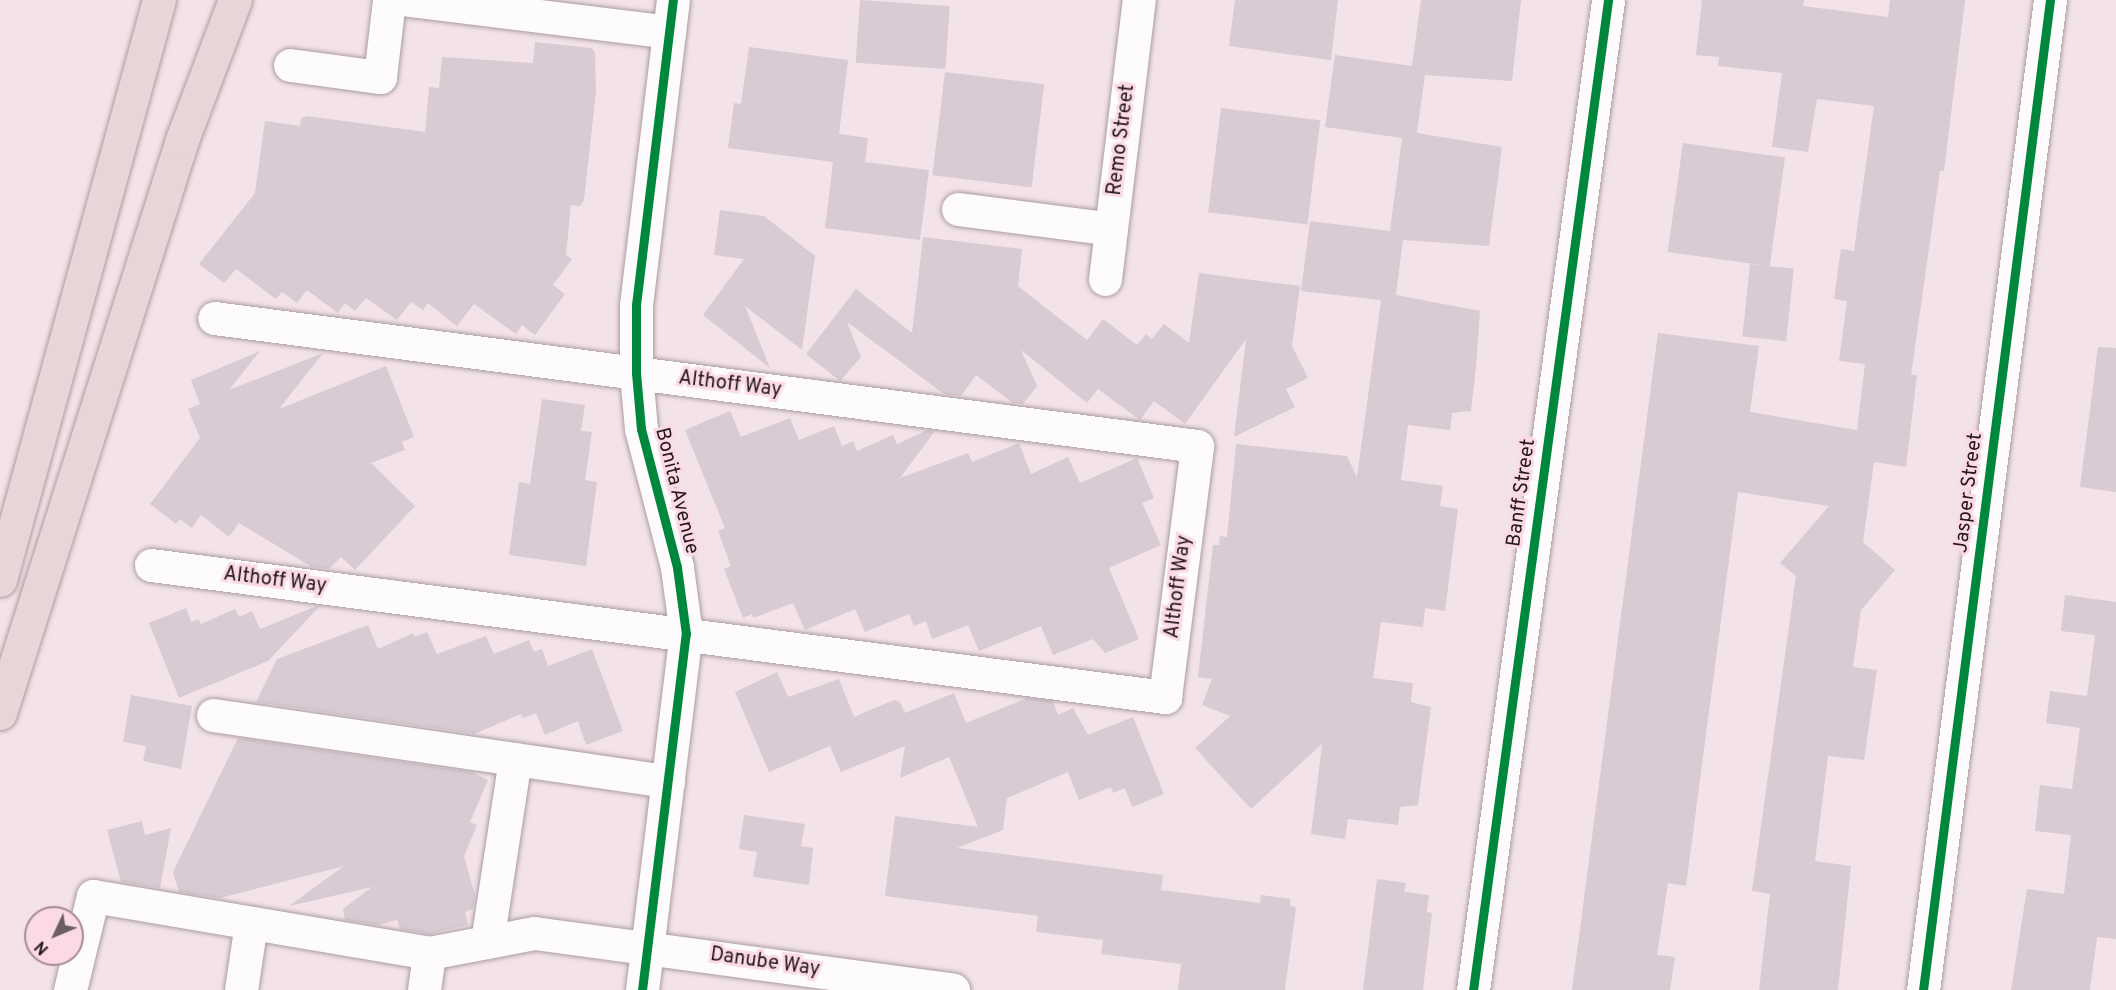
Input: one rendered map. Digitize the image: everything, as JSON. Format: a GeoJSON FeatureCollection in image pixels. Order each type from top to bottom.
{"type":"FeatureCollection","features":[{"type":"Feature","properties":{"kind":"highway"},"geometry":{"type":"LineString","coordinates":[[0,580],[159,0]]}},
{"type":"Feature","properties":{"kind":"highway"},"geometry":{"type":"LineString","coordinates":[[0,713],[182,140],[235,0]]}},
{"type":"Feature","properties":{"kind":"street"},"geometry":{"type":"LineString","coordinates":[[290,65],[380,76],[389,0]]}},
{"type":"Feature","properties":{"kind":"street"},"geometry":{"type":"LineString","coordinates":[[409,0],[669,32]]}},
{"type":"Feature","properties":{"kind":"street","name":"Bonita Avenue"},"geometry":{"type":"LineString","coordinates":[[642,990],[686,634],[677,567],[641,429],[636,373],[636,305],[673,0]]}},
{"type":"Feature","properties":{"kind":"street","name":"Remo Street"},"geometry":{"type":"LineString","coordinates":[[1105,279],[1139,0]]}},
{"type":"Feature","properties":{"kind":"street","name":"Banff Street"},"geometry":{"type":"LineString","coordinates":[[1473,990],[1608,0]]}},
{"type":"Feature","properties":{"kind":"street","name":"Jasper Street"},"geometry":{"type":"LineString","coordinates":[[1923,990],[2050,0]]}},
{"type":"Feature","properties":{"kind":"street"},"geometry":{"type":"LineString","coordinates":[[958,209],[1111,229]]}},
{"type":"Feature","properties":{"kind":"street","name":"Althoff Way"},"geometry":{"type":"LineString","coordinates":[[151,565],[1165,697],[1197,447],[214,318]]}},
{"type":"Feature","properties":{"kind":"street"},"geometry":{"type":"LineString","coordinates":[[213,715],[668,781]]}},
{"type":"Feature","properties":{"kind":"street"},"geometry":{"type":"LineString","coordinates":[[487,942],[515,759]]}},
{"type":"Feature","properties":{"kind":"street"},"geometry":{"type":"LineString","coordinates":[[70,990],[93,896],[429,953],[424,990]]}},
{"type":"Feature","properties":{"kind":"street"},"geometry":{"type":"LineString","coordinates":[[241,990],[251,923]]}},
{"type":"Feature","properties":{"kind":"street","name":"Danube Way"},"geometry":{"type":"LineString","coordinates":[[429,953],[534,933],[648,945],[874,985],[953,990]]}},
{"type":"Feature","properties":{"kind":"building"},"geometry":{"type":"Polygon","coordinates":[[[860,0],[950,6],[945,69],[856,63],[860,0]]]}},
{"type":"Feature","properties":{"kind":"building"},"geometry":{"type":"Polygon","coordinates":[[[1235,0],[1338,0],[1331,60],[1229,46],[1235,0]]]}},
{"type":"Feature","properties":{"kind":"building"},"geometry":{"type":"Polygon","coordinates":[[[1421,0],[1521,0],[1512,81],[1425,75],[1417,133],[1502,147],[1489,246],[1403,240],[1396,295],[1480,311],[1476,367],[1471,411],[1452,413],[1450,430],[1408,425],[1401,480],[1443,486],[1440,506],[1458,509],[1445,611],[1425,608],[1423,627],[1381,622],[1373,678],[1413,683],[1411,702],[1431,707],[1418,805],[1400,807],[1398,825],[1348,819],[1345,839],[1311,834],[1322,744],[1251,809],[1195,748],[1230,716],[1202,705],[1212,679],[1198,677],[1213,545],[1219,545],[1220,536],[1227,537],[1236,444],[1347,456],[1357,477],[1381,300],[1301,291],[1310,221],[1390,231],[1402,138],[1325,127],[1335,55],[1412,66],[1421,0]]]}},
{"type":"Feature","properties":{"kind":"building"},"geometry":{"type":"Polygon","coordinates":[[[1702,0],[1804,0],[1803,6],[1888,17],[1890,0],[1965,0],[1944,171],[1940,171],[1911,375],[1917,375],[1906,467],[1874,462],[1863,542],[1895,570],[1861,610],[1853,667],[1877,670],[1864,760],[1828,756],[1815,861],[1851,866],[1838,990],[1759,990],[1770,894],[1752,891],[1796,576],[1780,563],[1829,506],[1738,492],[1686,886],[1668,883],[1657,955],[1675,957],[1670,990],[1572,990],[1658,333],[1759,346],[1750,412],[1857,430],[1865,364],[1839,361],[1847,301],[1834,299],[1841,249],[1854,251],[1874,106],[1817,99],[1808,152],[1772,147],[1782,73],[1718,66],[1719,57],[1696,55],[1702,0]]]}},
{"type":"Feature","properties":{"kind":"building"},"geometry":{"type":"Polygon","coordinates":[[[535,42],[591,48],[595,52],[596,92],[584,200],[580,206],[571,205],[566,255],[572,259],[553,285],[565,294],[535,335],[522,325],[516,334],[474,304],[457,326],[428,303],[423,310],[411,302],[397,320],[366,298],[355,311],[345,303],[338,313],[307,290],[297,303],[282,292],[276,299],[236,269],[224,283],[199,264],[255,193],[265,121],[300,126],[301,118],[307,116],[425,132],[429,87],[439,88],[442,57],[533,63],[535,42]]]}},
{"type":"Feature","properties":{"kind":"building"},"geometry":{"type":"Polygon","coordinates":[[[749,47],[848,60],[839,134],[868,138],[865,162],[929,170],[920,240],[825,228],[833,162],[728,148],[734,103],[741,104],[749,47]]]}},
{"type":"Feature","properties":{"kind":"building"},"geometry":{"type":"Polygon","coordinates":[[[945,72],[1044,84],[1032,187],[932,175],[945,72]]]}},
{"type":"Feature","properties":{"kind":"building"},"geometry":{"type":"Polygon","coordinates":[[[1221,108],[1320,120],[1307,224],[1208,212],[1221,108]]]}},
{"type":"Feature","properties":{"kind":"building"},"geometry":{"type":"Polygon","coordinates":[[[1683,143],[1785,157],[1770,266],[1668,252],[1683,143]]]}},
{"type":"Feature","properties":{"kind":"building"},"geometry":{"type":"Polygon","coordinates":[[[720,210],[764,216],[815,256],[802,350],[745,306],[770,368],[703,315],[744,259],[714,255],[720,210]]]}},
{"type":"Feature","properties":{"kind":"building"},"geometry":{"type":"Polygon","coordinates":[[[923,237],[1022,249],[1018,286],[1087,340],[1103,319],[1137,345],[1146,334],[1152,339],[1164,324],[1189,343],[1199,273],[1300,286],[1292,346],[1308,378],[1286,389],[1295,407],[1234,437],[1246,339],[1185,424],[1154,401],[1140,420],[1098,389],[1087,403],[1021,350],[1037,386],[1023,404],[1013,403],[976,375],[961,396],[944,394],[847,322],[861,357],[840,381],[806,354],[856,289],[912,333],[923,237]]]}},
{"type":"Feature","properties":{"kind":"building"},"geometry":{"type":"Polygon","coordinates":[[[1750,264],[1794,269],[1786,341],[1742,337],[1750,264]]]}},
{"type":"Feature","properties":{"kind":"building"},"geometry":{"type":"Polygon","coordinates":[[[2098,347],[2116,348],[2116,492],[2080,487],[2098,347]]]}},
{"type":"Feature","properties":{"kind":"building"},"geometry":{"type":"Polygon","coordinates":[[[260,351],[229,390],[323,353],[279,409],[386,366],[414,437],[402,442],[405,450],[371,463],[415,506],[355,570],[341,557],[329,569],[312,567],[239,523],[229,537],[201,515],[192,528],[180,519],[176,524],[150,504],[200,438],[188,409],[200,404],[191,380],[260,351]]]}},
{"type":"Feature","properties":{"kind":"building"},"geometry":{"type":"Polygon","coordinates":[[[542,399],[585,405],[581,431],[592,432],[585,480],[597,482],[586,566],[509,555],[519,482],[530,484],[542,399]]]}},
{"type":"Feature","properties":{"kind":"building"},"geometry":{"type":"Polygon","coordinates":[[[730,411],[741,437],[790,418],[799,440],[834,426],[842,446],[853,441],[857,451],[893,435],[897,444],[928,430],[935,431],[900,478],[968,453],[972,462],[1019,443],[1031,474],[1068,457],[1080,483],[1137,458],[1154,498],[1142,503],[1161,545],[1109,568],[1139,639],[1105,653],[1093,639],[1053,655],[1041,626],[979,651],[968,625],[932,639],[926,621],[914,626],[909,614],[865,632],[855,609],[805,630],[793,603],[753,618],[752,614],[743,618],[724,569],[731,566],[718,531],[725,528],[685,430],[730,411]]]}},
{"type":"Feature","properties":{"kind":"building"},"geometry":{"type":"Polygon","coordinates":[[[2065,595],[2116,602],[2116,939],[2097,937],[2090,990],[2011,990],[2027,889],[2064,894],[2071,835],[2035,831],[2040,785],[2072,789],[2080,728],[2046,723],[2050,691],[2087,696],[2095,635],[2061,631],[2065,595]]]}},
{"type":"Feature","properties":{"kind":"building"},"geometry":{"type":"Polygon","coordinates":[[[320,606],[268,661],[179,698],[149,623],[186,608],[191,622],[198,619],[201,624],[235,609],[239,617],[252,611],[260,629],[320,606]]]}},
{"type":"Feature","properties":{"kind":"building"},"geometry":{"type":"Polygon","coordinates":[[[368,625],[378,649],[413,633],[415,637],[427,632],[437,654],[486,636],[494,654],[529,640],[534,652],[542,649],[548,666],[592,649],[623,731],[586,745],[578,721],[545,735],[536,713],[523,718],[521,714],[474,734],[256,702],[277,659],[368,625]]]}},
{"type":"Feature","properties":{"kind":"building"},"geometry":{"type":"Polygon","coordinates":[[[777,672],[788,697],[839,679],[854,717],[894,700],[900,702],[905,713],[954,693],[966,723],[1027,698],[1053,701],[1058,715],[1073,708],[1088,735],[1133,717],[1164,794],[1132,807],[1125,788],[1113,793],[1111,787],[1079,800],[1068,772],[1007,798],[1003,830],[957,848],[1163,875],[1161,890],[1260,903],[1261,895],[1290,899],[1290,906],[1296,907],[1285,990],[1178,990],[1181,964],[1101,954],[1103,940],[1036,932],[1038,916],[885,896],[895,816],[978,827],[949,757],[900,778],[905,746],[841,772],[830,746],[769,772],[735,692],[777,672]]]}},
{"type":"Feature","properties":{"kind":"building"},"geometry":{"type":"Polygon","coordinates":[[[131,695],[192,706],[181,769],[143,761],[146,746],[123,742],[131,695]]]}},
{"type":"Feature","properties":{"kind":"building"},"geometry":{"type":"Polygon","coordinates":[[[238,738],[472,772],[488,780],[470,822],[477,825],[464,856],[475,895],[473,909],[465,912],[468,925],[429,934],[400,929],[397,920],[377,925],[345,920],[343,909],[372,887],[289,906],[344,866],[220,898],[179,892],[173,872],[238,738]]]}},
{"type":"Feature","properties":{"kind":"building"},"geometry":{"type":"Polygon","coordinates":[[[744,815],[805,824],[801,846],[813,848],[809,885],[753,877],[757,852],[739,849],[744,815]]]}},
{"type":"Feature","properties":{"kind":"building"},"geometry":{"type":"Polygon","coordinates":[[[142,821],[145,835],[171,828],[160,888],[121,882],[107,830],[142,821]]]}},
{"type":"Feature","properties":{"kind":"building"},"geometry":{"type":"Polygon","coordinates":[[[1377,879],[1406,883],[1404,892],[1429,895],[1427,912],[1432,913],[1423,990],[1363,990],[1377,879]]]}},
{"type":"Feature","properties":{"kind":"cycle path"},"geometry":{"type":"LineString","coordinates":[[642,990],[686,634],[677,567],[641,429],[636,373],[636,305],[673,0]]}},
{"type":"Feature","properties":{"kind":"cycle path"},"geometry":{"type":"LineString","coordinates":[[1473,990],[1608,0]]}},
{"type":"Feature","properties":{"kind":"cycle path"},"geometry":{"type":"LineString","coordinates":[[1923,990],[2050,0]]}}]}
